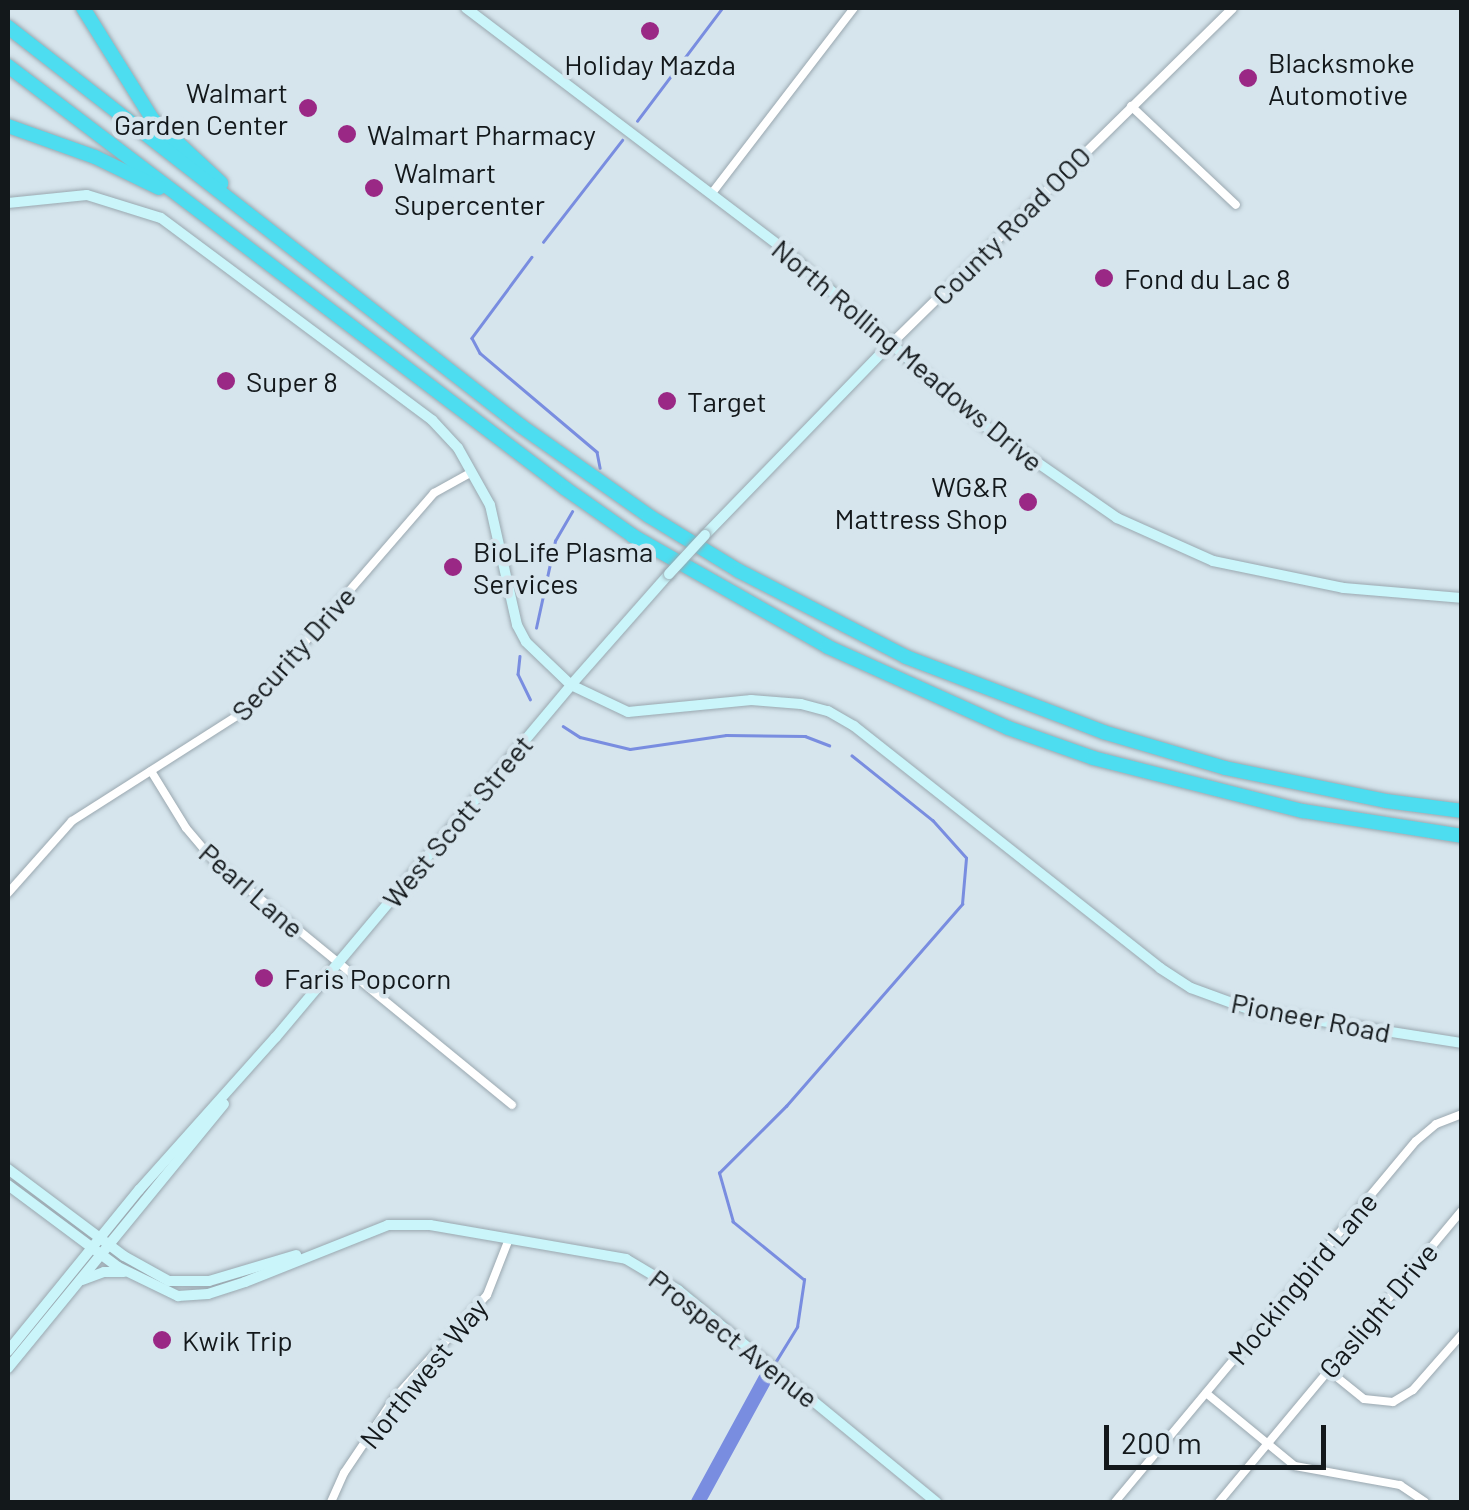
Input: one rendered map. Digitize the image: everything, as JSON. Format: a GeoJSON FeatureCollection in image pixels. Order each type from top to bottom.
{"type":"FeatureCollection","features":[{"type":"Feature","properties":{"kind":"highway"},"geometry":{"type":"LineString","coordinates":[[86,10],[153,120],[283,242]]}},
{"type":"Feature","properties":{"kind":"highway"},"geometry":{"type":"LineString","coordinates":[[8,27],[521,426],[649,516],[739,571],[906,657],[1019,703],[1170,754],[1386,801],[1462,811]]}},
{"type":"Feature","properties":{"kind":"highway"},"geometry":{"type":"LineString","coordinates":[[8,66],[633,536],[844,656],[1008,728],[1093,758],[1303,812],[1462,836]]}},
{"type":"Feature","properties":{"kind":"highway"},"geometry":{"type":"LineString","coordinates":[[8,126],[95,157],[150,183],[239,237]]}},
{"type":"Feature","properties":{"kind":"main road","name":"North Rolling Meadows Drive"},"geometry":{"type":"LineString","coordinates":[[466,8],[712,193],[982,424],[1045,472],[1154,538],[1213,561],[1323,585],[1462,598]]}},
{"type":"Feature","properties":{"kind":"main road","name":"Pioneer Road"},"geometry":{"type":"LineString","coordinates":[[8,203],[87,195],[173,224],[432,420],[458,448],[490,506],[517,625],[526,642],[571,684],[628,712],[751,700],[801,704],[828,712],[854,726],[1160,968],[1213,998],[1279,1015],[1462,1044]]}},
{"type":"Feature","properties":{"kind":"main road","name":"County Road OOO"},"geometry":{"type":"LineString","coordinates":[[669,574],[891,343]]}},
{"type":"Feature","properties":{"kind":"main road","name":"West Scott Street"},"geometry":{"type":"LineString","coordinates":[[8,1351],[214,1117],[248,1070],[571,684],[669,574]]}},
{"type":"Feature","properties":{"kind":"main road"},"geometry":{"type":"LineString","coordinates":[[8,1168],[104,1240],[168,1281],[192,1284],[326,1247]]}},
{"type":"Feature","properties":{"kind":"main road"},"geometry":{"type":"LineString","coordinates":[[8,1185],[127,1272],[178,1296],[208,1294],[326,1247]]}},
{"type":"Feature","properties":{"kind":"main road","name":"Prospect Avenue"},"geometry":{"type":"LineString","coordinates":[[326,1247],[373,1228],[430,1224],[606,1255],[638,1265],[678,1290],[936,1502]]}},
{"type":"Feature","properties":{"kind":"main road","name":"West Scott Street"},"geometry":{"type":"LineString","coordinates":[[8,1368],[77,1282],[96,1249]]}},
{"type":"Feature","properties":{"kind":"main road"},"geometry":{"type":"LineString","coordinates":[[77,1282],[104,1272],[127,1272]]}},
{"type":"Feature","properties":{"kind":"street"},"geometry":{"type":"LineString","coordinates":[[712,193],[854,8]]}},
{"type":"Feature","properties":{"kind":"street","name":"County Road OOO"},"geometry":{"type":"LineString","coordinates":[[891,343],[1232,8]]}},
{"type":"Feature","properties":{"kind":"street"},"geometry":{"type":"LineString","coordinates":[[1132,106],[1236,205]]}},
{"type":"Feature","properties":{"kind":"street","name":"Security Drive"},"geometry":{"type":"LineString","coordinates":[[8,892],[72,820],[246,710],[429,498],[445,484],[472,472]]}},
{"type":"Feature","properties":{"kind":"street","name":"Pearl Lane"},"geometry":{"type":"LineString","coordinates":[[151,771],[204,851],[512,1105]]}},
{"type":"Feature","properties":{"kind":"street","name":"Mockingbird Lane"},"geometry":{"type":"LineString","coordinates":[[1115,1502],[1420,1136],[1439,1122],[1462,1114]]}},
{"type":"Feature","properties":{"kind":"street","name":"Gaslight Drive"},"geometry":{"type":"LineString","coordinates":[[1219,1502],[1462,1210]]}},
{"type":"Feature","properties":{"kind":"street","name":"Northwest Way"},"geometry":{"type":"LineString","coordinates":[[330,1502],[344,1473],[393,1400],[487,1295],[510,1239]]}},
{"type":"Feature","properties":{"kind":"street"},"geometry":{"type":"LineString","coordinates":[[1328,1370],[1364,1399],[1393,1402],[1413,1390],[1462,1334]]}},
{"type":"Feature","properties":{"kind":"street"},"geometry":{"type":"LineString","coordinates":[[1206,1393],[1304,1470],[1400,1486],[1425,1502]]}},
{"type":"Feature","properties":{"kind":"waterway"},"geometry":{"type":"LineString","coordinates":[[637,121],[722,8]]}},
{"type":"Feature","properties":{"kind":"waterway"},"geometry":{"type":"LineString","coordinates":[[543,242],[622,140]]}},
{"type":"Feature","properties":{"kind":"waterway"},"geometry":{"type":"LineString","coordinates":[[532,257],[472,338],[480,353],[597,452],[600,468]]}},
{"type":"Feature","properties":{"kind":"waterway"},"geometry":{"type":"LineString","coordinates":[[536,628],[555,541],[572,512]]}},
{"type":"Feature","properties":{"kind":"waterway"},"geometry":{"type":"LineString","coordinates":[[520,656],[518,674],[530,699]]}},
{"type":"Feature","properties":{"kind":"waterway"},"geometry":{"type":"LineString","coordinates":[[563,726],[580,737],[630,749],[726,735],[805,736],[829,745]]}},
{"type":"Feature","properties":{"kind":"waterway"},"geometry":{"type":"LineString","coordinates":[[773,1366],[797,1327],[804,1280],[733,1222],[719,1173],[786,1106],[962,904],[966,858],[933,821],[852,756]]}},
{"type":"Feature","properties":{"kind":"waterway"},"geometry":{"type":"LineString","coordinates":[[698,1502],[765,1379]]}},
{"type":"Feature","properties":{"kind":"place","name":"Holiday Mazda"},"geometry":{"type":"Point","coordinates":[650,31]}},
{"type":"Feature","properties":{"kind":"place","name":"Blacksmoke Automotive"},"geometry":{"type":"Point","coordinates":[1248,78]}},
{"type":"Feature","properties":{"kind":"place","name":"Walmart Garden Center"},"geometry":{"type":"Point","coordinates":[308,108]}},
{"type":"Feature","properties":{"kind":"place","name":"Walmart Pharmacy"},"geometry":{"type":"Point","coordinates":[347,134]}},
{"type":"Feature","properties":{"kind":"place","name":"Walmart Supercenter"},"geometry":{"type":"Point","coordinates":[374,188]}},
{"type":"Feature","properties":{"kind":"place","name":"Fond du Lac 8"},"geometry":{"type":"Point","coordinates":[1104,278]}},
{"type":"Feature","properties":{"kind":"place","name":"Super 8"},"geometry":{"type":"Point","coordinates":[226,381]}},
{"type":"Feature","properties":{"kind":"place","name":"Target"},"geometry":{"type":"Point","coordinates":[667,401]}},
{"type":"Feature","properties":{"kind":"place","name":"WG&R Mattress Shop"},"geometry":{"type":"Point","coordinates":[1028,502]}},
{"type":"Feature","properties":{"kind":"place","name":"BioLife Plasma Services"},"geometry":{"type":"Point","coordinates":[453,567]}},
{"type":"Feature","properties":{"kind":"place","name":"Faris Popcorn"},"geometry":{"type":"Point","coordinates":[264,978]}},
{"type":"Feature","properties":{"kind":"place","name":"Kwik Trip"},"geometry":{"type":"Point","coordinates":[162,1340]}}]}
